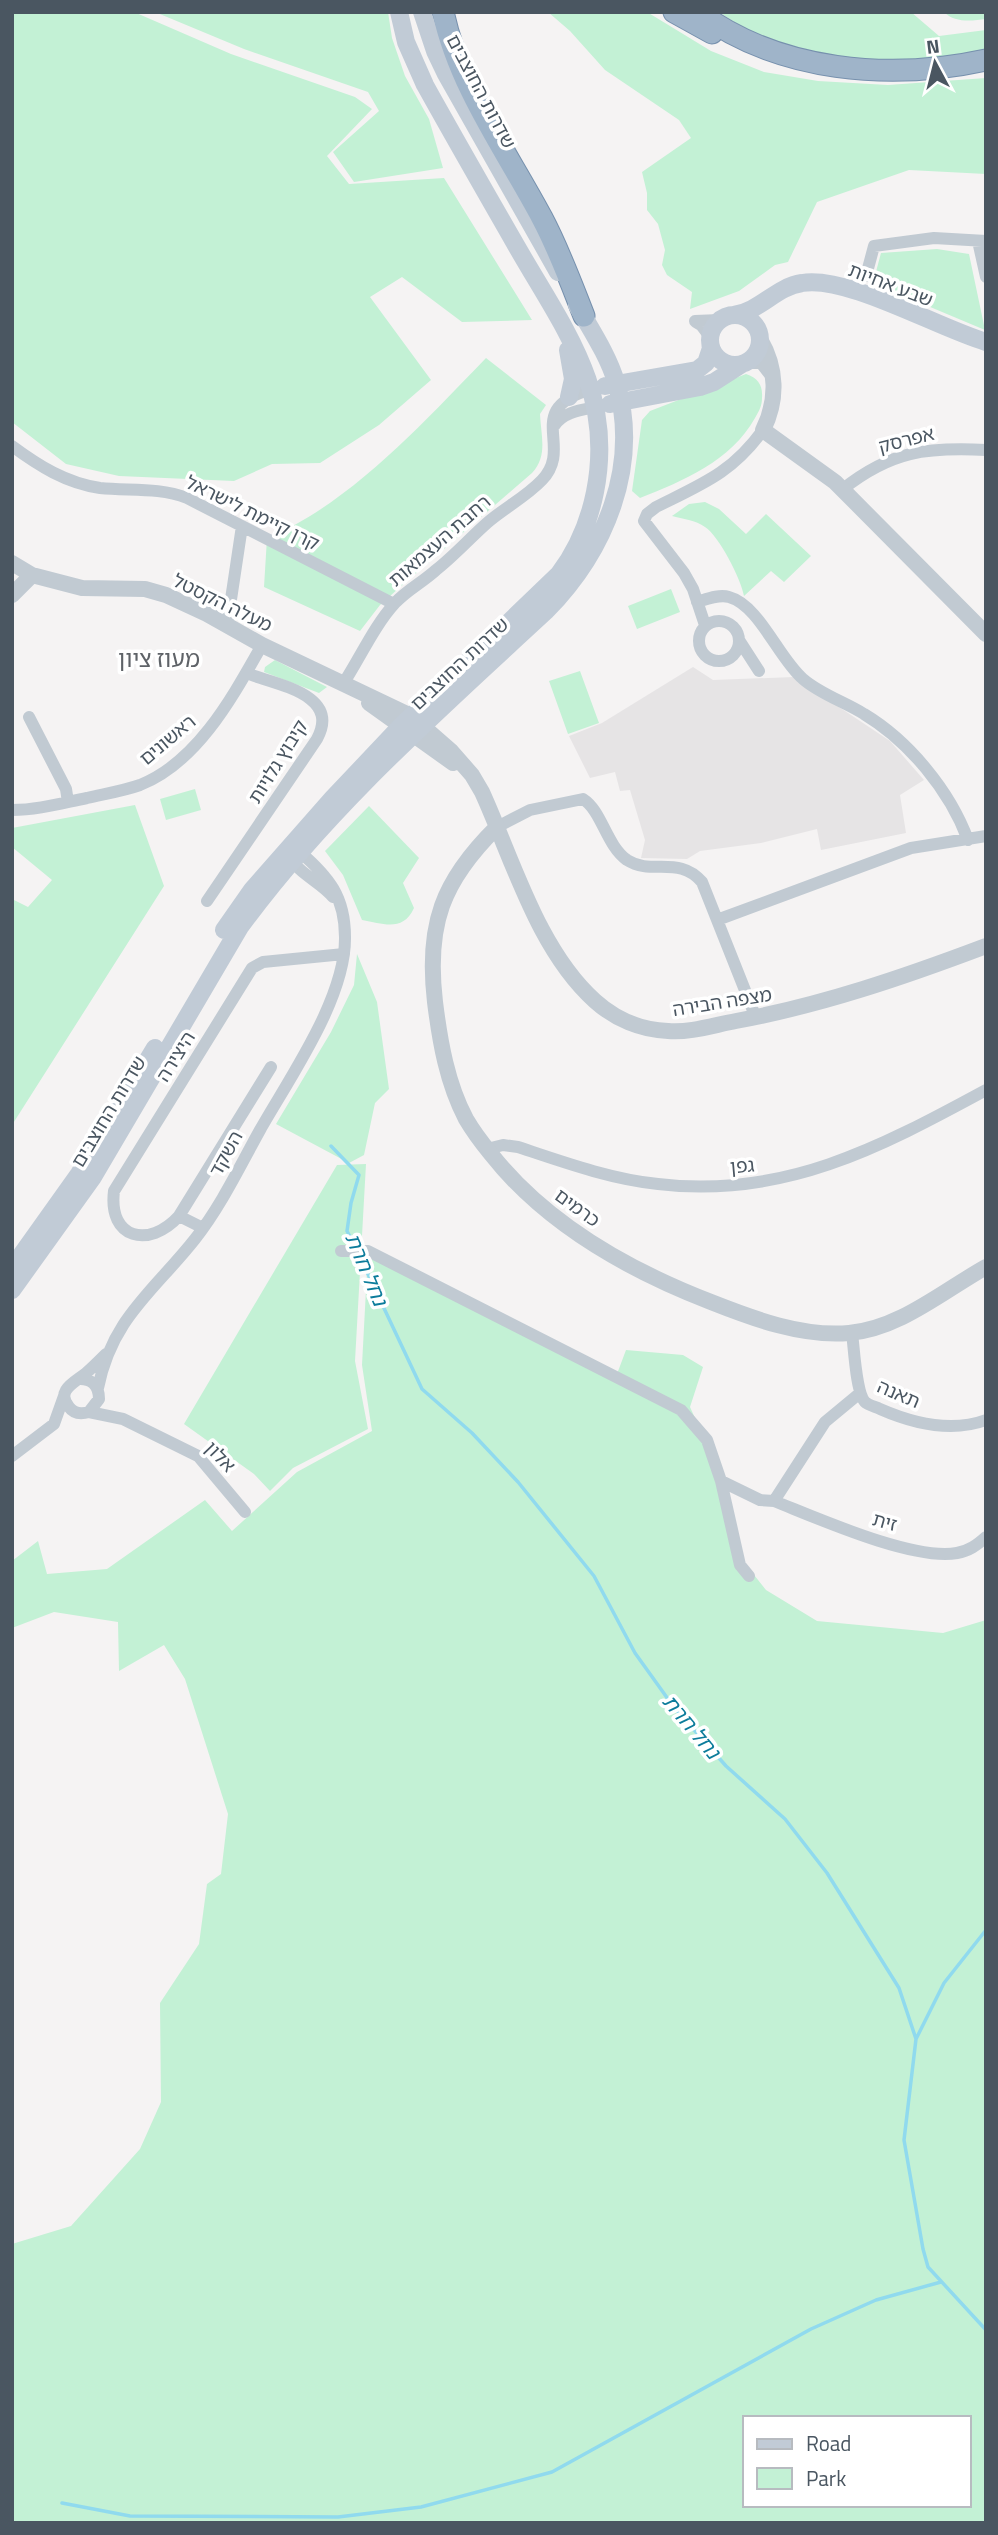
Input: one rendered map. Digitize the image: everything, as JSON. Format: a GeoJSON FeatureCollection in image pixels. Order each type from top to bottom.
{"type":"FeatureCollection","features":[{"type":"Feature","properties":{"kind":"highway"},"geometry":{"type":"LineString","coordinates":[[443,12],[455,53],[472,90],[544,221],[562,258],[584,317]]}},
{"type":"Feature","properties":{"kind":"highway"},"geometry":{"type":"LineString","coordinates":[[674,12],[725,40],[768,54],[824,64],[903,70],[986,60]]}},
{"type":"Feature","properties":{"kind":"highway"},"geometry":{"type":"LineString","coordinates":[[698,12],[757,45],[824,64]]}},
{"type":"Feature","properties":{"kind":"main road","name":"שדרות החוצבים"},"geometry":{"type":"LineString","coordinates":[[12,1268],[79,1174],[241,904],[375,770],[412,725],[552,582],[569,559],[588,520],[601,445],[592,389],[564,329],[425,85],[406,42],[399,12]]}},
{"type":"Feature","properties":{"kind":"main road","name":"שדרות החוצבים"},"geometry":{"type":"LineString","coordinates":[[412,725],[546,611],[578,575],[599,538],[617,493],[622,472],[624,436],[617,383],[603,352],[446,74],[422,12]]}},
{"type":"Feature","properties":{"kind":"main road","name":"שבע אחיות"},"geometry":{"type":"LineString","coordinates":[[727,318],[753,309],[780,291],[804,282],[836,285],[986,342]]}},
{"type":"Feature","properties":{"kind":"main road"},"geometry":{"type":"LineString","coordinates":[[596,407],[713,382],[745,362],[755,355],[766,309],[780,291]]}},
{"type":"Feature","properties":{"kind":"main road"},"geometry":{"type":"LineString","coordinates":[[592,389],[697,370],[706,363],[713,328],[727,318],[748,318],[757,328],[760,337]]}},
{"type":"Feature","properties":{"kind":"main road"},"geometry":{"type":"LineString","coordinates":[[564,329],[573,379],[569,397]]}},
{"type":"Feature","properties":{"kind":"main road"},"geometry":{"type":"LineString","coordinates":[[711,342],[723,362],[745,362]]}},
{"type":"Feature","properties":{"kind":"main road"},"geometry":{"type":"LineString","coordinates":[[603,352],[626,368],[663,376]]}},
{"type":"Feature","properties":{"kind":"main road"},"geometry":{"type":"LineString","coordinates":[[624,436],[635,411],[653,396]]}},
{"type":"Feature","properties":{"kind":"main road","name":"שדרות החוצבים"},"geometry":{"type":"LineString","coordinates":[[12,1290],[93,1177],[240,927],[293,854]]}},
{"type":"Feature","properties":{"kind":"street"},"geometry":{"type":"LineString","coordinates":[[866,276],[874,246],[934,238],[982,241],[986,277]]}},
{"type":"Feature","properties":{"kind":"street"},"geometry":{"type":"LineString","coordinates":[[705,625],[684,573],[644,522],[656,507],[731,467],[763,430],[771,410],[774,384],[771,359],[760,337]]}},
{"type":"Feature","properties":{"kind":"street"},"geometry":{"type":"LineString","coordinates":[[745,362],[754,359],[762,361],[768,366],[774,384]]}},
{"type":"Feature","properties":{"kind":"street"},"geometry":{"type":"LineString","coordinates":[[569,397],[592,389]]}},
{"type":"Feature","properties":{"kind":"street","name":"רחבת העצמאות"},"geometry":{"type":"LineString","coordinates":[[346,685],[394,604],[488,522],[541,481],[552,464],[552,421],[557,408],[569,397]]}},
{"type":"Feature","properties":{"kind":"street"},"geometry":{"type":"LineString","coordinates":[[552,429],[561,417],[596,407]]}},
{"type":"Feature","properties":{"kind":"street"},"geometry":{"type":"LineString","coordinates":[[763,430],[823,470],[986,634]]}},
{"type":"Feature","properties":{"kind":"street","name":"קרן קיימת לישראל"},"geometry":{"type":"LineString","coordinates":[[12,446],[36,464],[66,480],[99,488],[152,490],[179,495],[394,604]]}},
{"type":"Feature","properties":{"kind":"street","name":"אפרסק"},"geometry":{"type":"LineString","coordinates":[[843,489],[880,463],[902,456],[931,449],[986,450]]}},
{"type":"Feature","properties":{"kind":"street"},"geometry":{"type":"LineString","coordinates":[[227,626],[242,526]]}},
{"type":"Feature","properties":{"kind":"street","name":"מעלה הקסטל"},"geometry":{"type":"LineString","coordinates":[[12,564],[32,575],[82,588],[145,589],[166,595],[346,685],[412,725]]}},
{"type":"Feature","properties":{"kind":"street"},"geometry":{"type":"LineString","coordinates":[[12,595],[32,575]]}},
{"type":"Feature","properties":{"kind":"street"},"geometry":{"type":"LineString","coordinates":[[697,602],[719,596],[729,597],[741,604],[757,618],[804,680],[867,715],[890,732],[920,763],[946,797],[961,821],[968,840]]}},
{"type":"Feature","properties":{"kind":"street"},"geometry":{"type":"LineString","coordinates":[[739,640],[736,652],[725,660],[711,660],[705,656],[698,644],[705,625],[719,620],[728,622],[734,627],[759,671]]}},
{"type":"Feature","properties":{"kind":"street","name":"ראשונים"},"geometry":{"type":"LineString","coordinates":[[12,810],[68,802],[139,786],[163,773],[208,732],[232,699],[262,645]]}},
{"type":"Feature","properties":{"kind":"street","name":"קיבוץ גלויות"},"geometry":{"type":"LineString","coordinates":[[207,901],[317,739],[324,720],[315,701],[246,673]]}},
{"type":"Feature","properties":{"kind":"street"},"geometry":{"type":"LineString","coordinates":[[29,717],[66,789],[68,802]]}},
{"type":"Feature","properties":{"kind":"street","name":"מצפה הבירה"},"geometry":{"type":"LineString","coordinates":[[412,725],[472,775],[556,954],[595,1002],[621,1020],[669,1032],[783,1012],[903,978],[986,946]]}},
{"type":"Feature","properties":{"kind":"street"},"geometry":{"type":"LineString","coordinates":[[497,827],[530,810],[583,799],[591,806],[619,853],[630,862],[643,866],[679,867],[693,872],[702,882],[756,1017]]}},
{"type":"Feature","properties":{"kind":"street","name":"כרמים"},"geometry":{"type":"LineString","coordinates":[[497,827],[457,874],[440,906],[432,954],[435,1001],[446,1064],[466,1119],[488,1150],[528,1195],[558,1221],[634,1268],[682,1291],[763,1321],[822,1333],[852,1333],[883,1326],[986,1267]]}},
{"type":"Feature","properties":{"kind":"street"},"geometry":{"type":"LineString","coordinates":[[717,920],[911,848],[986,836]]}},
{"type":"Feature","properties":{"kind":"street"},"geometry":{"type":"LineString","coordinates":[[293,854],[329,879],[343,913],[344,954]]}},
{"type":"Feature","properties":{"kind":"street","name":"היצירה"},"geometry":{"type":"LineString","coordinates":[[271,1067],[179,1216],[168,1228],[138,1237],[125,1230],[114,1213],[114,1191],[252,968],[263,962],[344,954]]}},
{"type":"Feature","properties":{"kind":"street","name":"השקד"},"geometry":{"type":"LineString","coordinates":[[99,1390],[107,1352],[120,1328],[131,1311],[203,1228],[321,1023],[335,990],[344,954]]}},
{"type":"Feature","properties":{"kind":"street","name":"גפן"},"geometry":{"type":"LineString","coordinates":[[488,1150],[503,1145],[518,1147],[582,1168],[657,1184],[732,1186],[769,1182],[863,1153],[986,1090]]}},
{"type":"Feature","properties":{"kind":"street"},"geometry":{"type":"LineString","coordinates":[[179,1216],[203,1228]]}},
{"type":"Feature","properties":{"kind":"street"},"geometry":{"type":"LineString","coordinates":[[341,1251],[368,1251],[681,1410],[707,1440],[721,1481],[740,1565],[749,1576]]}},
{"type":"Feature","properties":{"kind":"street","name":"תאנה"},"geometry":{"type":"LineString","coordinates":[[852,1333],[860,1393],[865,1403],[913,1421],[934,1425],[957,1426],[986,1420]]}},
{"type":"Feature","properties":{"kind":"street","name":"השקד"},"geometry":{"type":"LineString","coordinates":[[78,1379],[107,1352]]}},
{"type":"Feature","properties":{"kind":"street"},"geometry":{"type":"LineString","coordinates":[[12,1456],[54,1424],[69,1421],[97,1404],[99,1390],[90,1380],[78,1379],[68,1385],[54,1424]]}},
{"type":"Feature","properties":{"kind":"street","name":"אלון"},"geometry":{"type":"LineString","coordinates":[[99,1390],[107,1405],[123,1419]]}},
{"type":"Feature","properties":{"kind":"street"},"geometry":{"type":"LineString","coordinates":[[774,1501],[825,1422],[860,1393]]}},
{"type":"Feature","properties":{"kind":"street"},"geometry":{"type":"LineString","coordinates":[[64,1396],[68,1407],[73,1411],[86,1412]]}},
{"type":"Feature","properties":{"kind":"street","name":"אלון"},"geometry":{"type":"LineString","coordinates":[[86,1412],[123,1419],[198,1455],[244,1512]]}},
{"type":"Feature","properties":{"kind":"street","name":"זית"},"geometry":{"type":"LineString","coordinates":[[721,1481],[760,1500],[774,1501],[849,1531],[917,1551],[957,1553],[975,1547],[986,1538]]}},
{"type":"Feature","properties":{"kind":"shaded area"},"geometry":{"type":"Polygon","coordinates":[[[693,667],[713,680],[794,677],[890,741],[924,780],[900,795],[906,833],[821,850],[817,829],[761,843],[700,851],[687,859],[641,858],[645,840],[630,790],[620,791],[615,772],[590,778],[569,736],[602,723],[693,667]]]}},
{"type":"Feature","properties":{"kind":"green space"},"geometry":{"type":"Polygon","coordinates":[[[12,12],[134,12],[231,54],[355,97],[372,109],[327,156],[349,184],[444,178],[532,320],[462,322],[402,277],[370,297],[431,380],[379,425],[320,463],[272,464],[234,481],[119,476],[66,464],[12,422],[12,12]]]}},
{"type":"Feature","properties":{"kind":"green space"},"geometry":{"type":"Polygon","coordinates":[[[155,12],[388,12],[392,38],[405,76],[429,119],[443,168],[354,182],[333,152],[379,111],[368,92],[244,49],[155,12]]]}},
{"type":"Feature","properties":{"kind":"green space"},"geometry":{"type":"Polygon","coordinates":[[[548,12],[647,12],[711,51],[764,72],[818,81],[888,85],[986,78],[986,174],[909,170],[817,202],[788,262],[775,265],[739,291],[690,309],[692,292],[667,275],[662,265],[665,250],[658,224],[647,210],[647,193],[642,172],[691,138],[679,120],[605,70],[570,31],[548,12]]]}},
{"type":"Feature","properties":{"kind":"green space"},"geometry":{"type":"Polygon","coordinates":[[[719,12],[911,12],[939,36],[986,30],[986,51],[925,61],[844,59],[792,49],[754,35],[719,12]]]}},
{"type":"Feature","properties":{"kind":"green space"},"geometry":{"type":"Polygon","coordinates":[[[944,12],[986,12],[986,19],[958,20],[944,12]]]}},
{"type":"Feature","properties":{"kind":"green space"},"geometry":{"type":"Polygon","coordinates":[[[937,249],[969,254],[985,330],[873,283],[881,253],[937,249]]]}},
{"type":"Feature","properties":{"kind":"green space"},"geometry":{"type":"Polygon","coordinates":[[[486,358],[546,405],[540,414],[542,453],[532,473],[380,605],[360,631],[264,587],[267,538],[327,505],[356,483],[412,434],[486,358]]]}},
{"type":"Feature","properties":{"kind":"green space"},"geometry":{"type":"Polygon","coordinates":[[[746,374],[757,380],[761,386],[761,404],[745,433],[733,446],[689,477],[640,498],[632,491],[642,420],[650,411],[746,374]]]}},
{"type":"Feature","properties":{"kind":"green space"},"geometry":{"type":"Polygon","coordinates":[[[705,502],[719,509],[746,534],[766,514],[811,556],[784,582],[771,571],[744,596],[729,558],[711,532],[697,523],[672,516],[689,504],[705,502]]]}},
{"type":"Feature","properties":{"kind":"green space"},"geometry":{"type":"Polygon","coordinates":[[[671,589],[680,612],[637,629],[628,606],[671,589]]]}},
{"type":"Feature","properties":{"kind":"green space"},"geometry":{"type":"Polygon","coordinates":[[[275,660],[327,687],[319,693],[264,672],[265,667],[275,660]]]}},
{"type":"Feature","properties":{"kind":"green space"},"geometry":{"type":"Polygon","coordinates":[[[580,671],[599,723],[568,734],[549,681],[580,671]]]}},
{"type":"Feature","properties":{"kind":"green space"},"geometry":{"type":"Polygon","coordinates":[[[195,789],[201,810],[166,820],[160,799],[195,789]]]}},
{"type":"Feature","properties":{"kind":"green space"},"geometry":{"type":"Polygon","coordinates":[[[135,805],[164,886],[12,1125],[12,899],[28,907],[52,880],[12,847],[12,828],[135,805]]]}},
{"type":"Feature","properties":{"kind":"green space"},"geometry":{"type":"Polygon","coordinates":[[[369,806],[419,858],[403,883],[414,908],[410,916],[399,923],[385,924],[362,920],[343,875],[325,851],[369,806]]]}},
{"type":"Feature","properties":{"kind":"green space"},"geometry":{"type":"Polygon","coordinates":[[[357,954],[377,1002],[389,1089],[375,1103],[364,1155],[349,1163],[276,1124],[331,1032],[354,985],[357,954]]]}},
{"type":"Feature","properties":{"kind":"green space"},"geometry":{"type":"Polygon","coordinates":[[[366,1164],[355,1361],[368,1429],[293,1468],[270,1491],[254,1474],[184,1424],[337,1165],[366,1164]]]}},
{"type":"Feature","properties":{"kind":"green space"},"geometry":{"type":"Polygon","coordinates":[[[368,1252],[617,1374],[626,1350],[683,1355],[703,1367],[690,1407],[699,1427],[739,1556],[766,1590],[817,1621],[943,1633],[986,1620],[986,2523],[12,2523],[12,2244],[71,2226],[140,2149],[161,2102],[160,2003],[199,1944],[207,1884],[221,1874],[228,1814],[185,1679],[164,1645],[119,1671],[118,1622],[54,1612],[12,1628],[12,1561],[38,1541],[47,1574],[107,1569],[205,1500],[232,1531],[297,1472],[372,1431],[362,1365],[368,1252]]]}},
{"type":"Feature","properties":{"kind":"waterway","name":"נחל חרת"},"geometry":{"type":"LineString","coordinates":[[331,1146],[359,1175],[347,1231],[356,1248]]}},
{"type":"Feature","properties":{"kind":"waterway","name":"נחל חרת"},"geometry":{"type":"LineString","coordinates":[[359,1255],[422,1389],[472,1433],[518,1482],[594,1576],[635,1653],[673,1706],[726,1766],[785,1819],[827,1873],[899,1988],[916,2039],[904,2140],[923,2249],[928,2267],[986,2330]]}},
{"type":"Feature","properties":{"kind":"waterway"},"geometry":{"type":"LineString","coordinates":[[916,2039],[944,1983],[986,1930]]}},
{"type":"Feature","properties":{"kind":"waterway"},"geometry":{"type":"LineString","coordinates":[[62,2503],[130,2516],[338,2517],[421,2507],[552,2472],[811,2329],[876,2300],[941,2282]]}},
{"type":"Feature","properties":{"kind":"district","name":"מעוז ציון"},"geometry":{"type":"Point","coordinates":[159,658]}}]}
